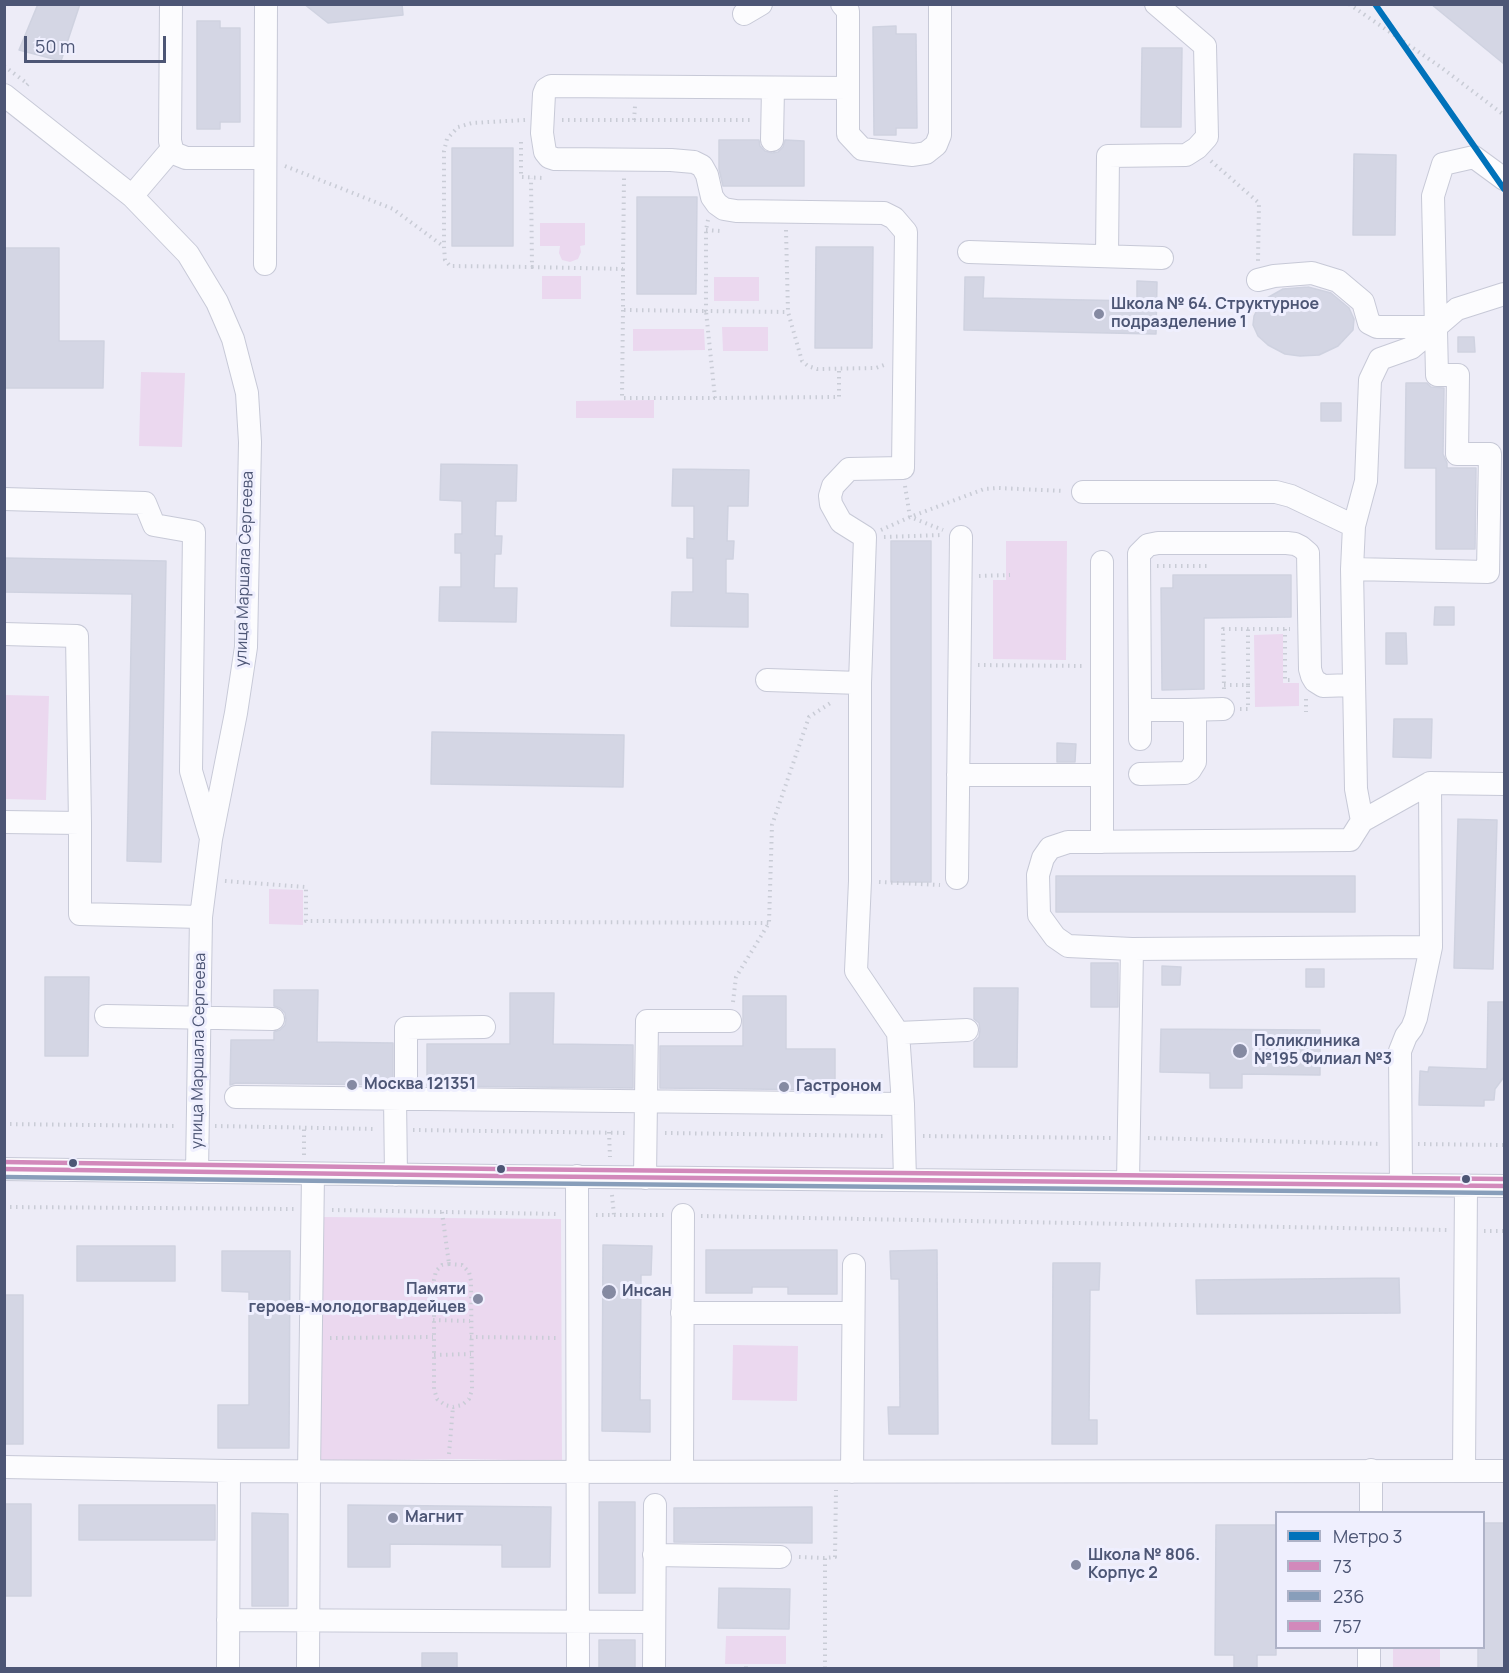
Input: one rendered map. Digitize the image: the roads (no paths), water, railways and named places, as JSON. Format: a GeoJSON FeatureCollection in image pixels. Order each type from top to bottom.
{"type":"FeatureCollection","features":[{"type":"Feature","properties":{"kind":"street"},"geometry":{"type":"LineString","coordinates":[[171,4],[170,141],[172,149],[176,154],[186,158],[265,158]]}},
{"type":"Feature","properties":{"kind":"street"},"geometry":{"type":"LineString","coordinates":[[265,264],[266,4]]}},
{"type":"Feature","properties":{"kind":"street"},"geometry":{"type":"LineString","coordinates":[[842,4],[848,11],[848,134],[862,149],[913,155],[926,153],[936,145],[940,135],[940,4]]}},
{"type":"Feature","properties":{"kind":"street"},"geometry":{"type":"LineString","coordinates":[[1107,256],[1108,156],[1186,155],[1197,148],[1206,137],[1204,46],[1156,4]]}},
{"type":"Feature","properties":{"kind":"street"},"geometry":{"type":"LineString","coordinates":[[848,88],[551,86],[543,94],[532,120],[545,152],[549,157],[555,159],[694,162],[702,166],[707,175],[712,197],[724,209],[885,213],[894,218],[906,232],[903,468],[849,469],[833,486],[830,496],[831,504],[842,522],[865,537],[860,683],[860,881],[856,971],[898,1033],[905,1180]]}},
{"type":"Feature","properties":{"kind":"street"},"geometry":{"type":"LineString","coordinates":[[772,130],[773,88]]}},
{"type":"Feature","properties":{"kind":"street","name":"улица Маршала Сергеева"},"geometry":{"type":"LineString","coordinates":[[4,95],[132,196],[188,254],[217,302],[232,339],[247,393],[250,442],[246,647],[236,713],[211,839],[201,917],[197,1172]]}},
{"type":"Feature","properties":{"kind":"street"},"geometry":{"type":"LineString","coordinates":[[132,196],[172,149]]}},
{"type":"Feature","properties":{"kind":"street"},"geometry":{"type":"LineString","coordinates":[[1352,569],[1488,572],[1490,454],[1457,454],[1458,375],[1437,375],[1433,196],[1443,164],[1473,157],[1504,179]]}},
{"type":"Feature","properties":{"kind":"street"},"geometry":{"type":"LineString","coordinates":[[969,252],[1162,258]]}},
{"type":"Feature","properties":{"kind":"street"},"geometry":{"type":"LineString","coordinates":[[1258,280],[1274,276],[1312,273],[1338,281],[1363,302],[1369,323],[1377,327],[1436,327]]}},
{"type":"Feature","properties":{"kind":"street"},"geometry":{"type":"LineString","coordinates":[[1362,821],[1356,789],[1352,569],[1354,526],[1366,482],[1370,380],[1380,359],[1411,348],[1457,309],[1502,298]]}},
{"type":"Feature","properties":{"kind":"street"},"geometry":{"type":"LineString","coordinates":[[1083,492],[1276,492],[1291,496],[1354,526]]}},
{"type":"Feature","properties":{"kind":"street"},"geometry":{"type":"LineString","coordinates":[[4,499],[145,503],[154,525],[194,532],[191,771],[211,839]]}},
{"type":"Feature","properties":{"kind":"street"},"geometry":{"type":"LineString","coordinates":[[949,876],[958,775],[960,576],[951,536]]}},
{"type":"Feature","properties":{"kind":"street"},"geometry":{"type":"LineString","coordinates":[[1140,739],[1139,554],[1148,545],[1158,543],[1287,543],[1301,547],[1308,553],[1310,669],[1315,681],[1323,686],[1353,685]]}},
{"type":"Feature","properties":{"kind":"street"},"geometry":{"type":"LineString","coordinates":[[1102,562],[1102,842]]}},
{"type":"Feature","properties":{"kind":"street"},"geometry":{"type":"LineString","coordinates":[[4,634],[77,636],[80,914],[201,917]]}},
{"type":"Feature","properties":{"kind":"street"},"geometry":{"type":"LineString","coordinates":[[767,680],[860,683]]}},
{"type":"Feature","properties":{"kind":"street"},"geometry":{"type":"LineString","coordinates":[[1140,710],[1185,710],[1223,703]]}},
{"type":"Feature","properties":{"kind":"street"},"geometry":{"type":"LineString","coordinates":[[1140,774],[1185,773],[1193,767],[1195,720],[1192,714],[1185,710]]}},
{"type":"Feature","properties":{"kind":"street"},"geometry":{"type":"LineString","coordinates":[[958,775],[1101,775]]}},
{"type":"Feature","properties":{"kind":"street"},"geometry":{"type":"LineString","coordinates":[[1401,1185],[1400,1051],[1416,1018],[1431,947],[1430,783]]}},
{"type":"Feature","properties":{"kind":"street"},"geometry":{"type":"LineString","coordinates":[[1431,947],[1132,949],[1068,946],[1055,937],[1039,915],[1038,875],[1042,858],[1050,848],[1068,842],[1350,840],[1362,821],[1430,783],[1504,784]]}},
{"type":"Feature","properties":{"kind":"street"},"geometry":{"type":"LineString","coordinates":[[4,822],[80,823]]}},
{"type":"Feature","properties":{"kind":"street"},"geometry":{"type":"LineString","coordinates":[[1128,1182],[1132,949]]}},
{"type":"Feature","properties":{"kind":"street"},"geometry":{"type":"LineString","coordinates":[[106,1016],[273,1019]]}},
{"type":"Feature","properties":{"kind":"street"},"geometry":{"type":"LineString","coordinates":[[645,1178],[647,1021],[730,1021]]}},
{"type":"Feature","properties":{"kind":"street"},"geometry":{"type":"LineString","coordinates":[[396,1175],[395,1129],[406,1028],[484,1027]]}},
{"type":"Feature","properties":{"kind":"street"},"geometry":{"type":"LineString","coordinates":[[898,1033],[967,1030]]}},
{"type":"Feature","properties":{"kind":"street"},"geometry":{"type":"LineString","coordinates":[[236,1097],[903,1104]]}},
{"type":"Feature","properties":{"kind":"street"},"geometry":{"type":"LineString","coordinates":[[4,1169],[1504,1186]]}},
{"type":"Feature","properties":{"kind":"street"},"geometry":{"type":"LineString","coordinates":[[308,1668],[313,1174]]}},
{"type":"Feature","properties":{"kind":"street"},"geometry":{"type":"LineString","coordinates":[[577,1176],[578,1668]]}},
{"type":"Feature","properties":{"kind":"street"},"geometry":{"type":"LineString","coordinates":[[1464,1471],[1466,1186]]}},
{"type":"Feature","properties":{"kind":"street"},"geometry":{"type":"LineString","coordinates":[[682,1471],[683,1215]]}},
{"type":"Feature","properties":{"kind":"street"},"geometry":{"type":"LineString","coordinates":[[844,1472],[854,1265]]}},
{"type":"Feature","properties":{"kind":"street"},"geometry":{"type":"LineString","coordinates":[[682,1313],[853,1313]]}},
{"type":"Feature","properties":{"kind":"street"},"geometry":{"type":"LineString","coordinates":[[4,1467],[309,1472],[1504,1471]]}},
{"type":"Feature","properties":{"kind":"street"},"geometry":{"type":"LineString","coordinates":[[1371,1470],[1371,1511]]}},
{"type":"Feature","properties":{"kind":"street"},"geometry":{"type":"LineString","coordinates":[[228,1668],[229,1471]]}},
{"type":"Feature","properties":{"kind":"street"},"geometry":{"type":"LineString","coordinates":[[654,1668],[655,1506]]}},
{"type":"Feature","properties":{"kind":"street"},"geometry":{"type":"LineString","coordinates":[[654,1555],[780,1557]]}},
{"type":"Feature","properties":{"kind":"street"},"geometry":{"type":"LineString","coordinates":[[228,1620],[654,1622]]}},
{"type":"Feature","properties":{"kind":"street"},"geometry":{"type":"LineString","coordinates":[[1369,1649],[1369,1668]]}},
{"type":"Feature","properties":{"kind":"metro line","name":"3"},"geometry":{"type":"LineString","coordinates":[[1375,4],[1504,189]]}},
{"type":"Feature","properties":{"kind":"place","name":"Школа № 64. Структурное подразделение 1"},"geometry":{"type":"Point","coordinates":[1099,314]}},
{"type":"Feature","properties":{"kind":"place","name":"Поликлиника №195 Филиал №3"},"geometry":{"type":"Point","coordinates":[1240,1051]}},
{"type":"Feature","properties":{"kind":"place","name":"Москва 121351"},"geometry":{"type":"Point","coordinates":[352,1085]}},
{"type":"Feature","properties":{"kind":"place","name":"Гастроном"},"geometry":{"type":"Point","coordinates":[784,1087]}},
{"type":"Feature","properties":{"kind":"place","name":"Инсан"},"geometry":{"type":"Point","coordinates":[609,1292]}},
{"type":"Feature","properties":{"kind":"place","name":"Памяти героев-молодогвардейцев"},"geometry":{"type":"Point","coordinates":[478,1299]}},
{"type":"Feature","properties":{"kind":"place","name":"Магнит"},"geometry":{"type":"Point","coordinates":[393,1518]}},
{"type":"Feature","properties":{"kind":"place","name":"Школа № 806. Корпус 2"},"geometry":{"type":"Point","coordinates":[1076,1565]}}]}
